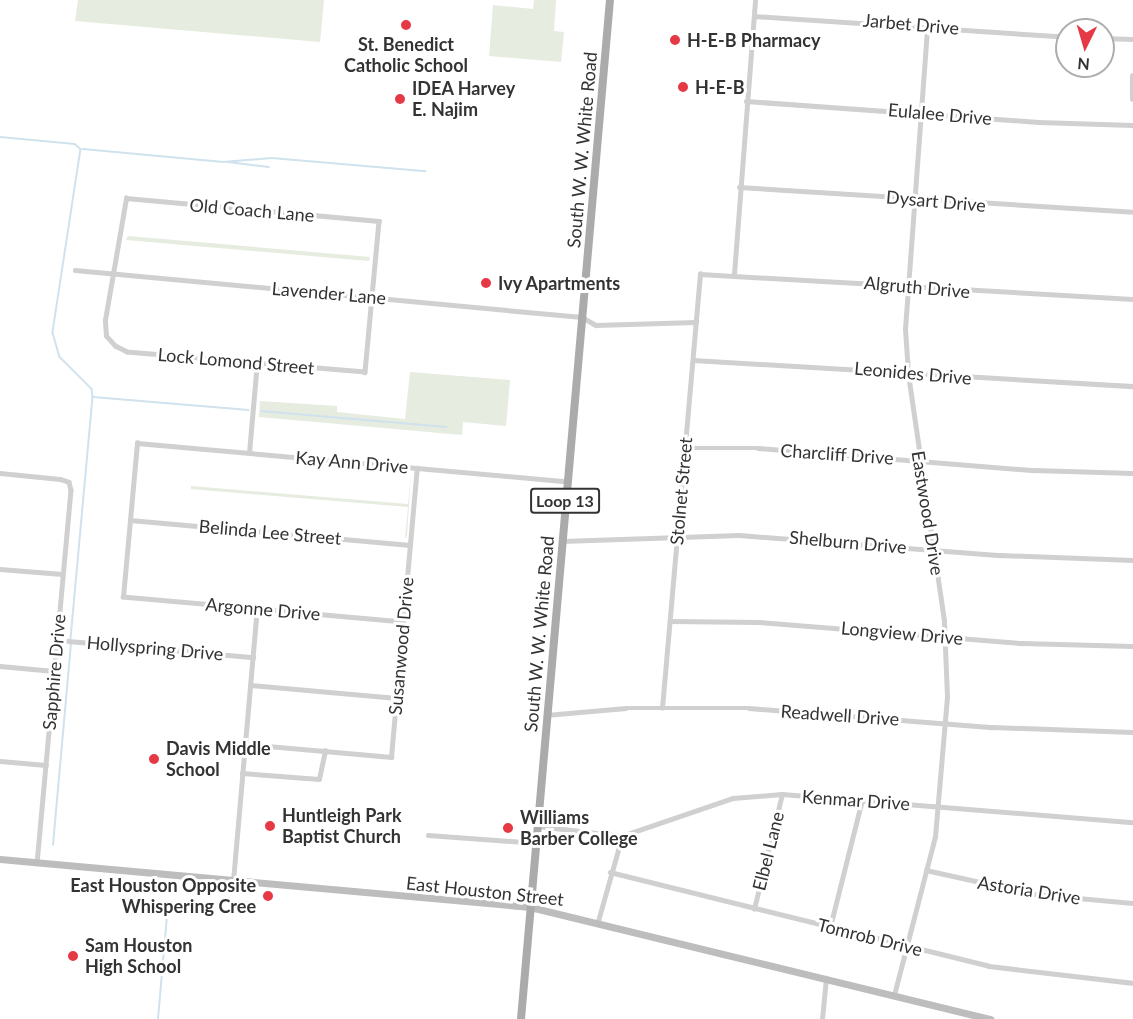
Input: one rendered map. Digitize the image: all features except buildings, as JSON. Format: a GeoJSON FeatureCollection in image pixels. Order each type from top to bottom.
{"type":"FeatureCollection","features":[{"type":"Feature","properties":{"kind":"main road","name":"South W. W. White Road"},"geometry":{"type":"LineString","coordinates":[[522,1018],[546,715],[610,0]]}},
{"type":"Feature","properties":{"kind":"main road","name":"East Houston Street"},"geometry":{"type":"LineString","coordinates":[[0,859],[530,908],[597,921],[991,1019]]}},
{"type":"Feature","properties":{"kind":"street"},"geometry":{"type":"LineString","coordinates":[[734,274],[755,0]]}},
{"type":"Feature","properties":{"kind":"street","name":"Jarbet Drive"},"geometry":{"type":"LineString","coordinates":[[754,16],[1055,36]]}},
{"type":"Feature","properties":{"kind":"street","name":"Eastwood Drive"},"geometry":{"type":"LineString","coordinates":[[894,995],[926,870],[938,806],[945,724],[946,637],[908,373],[906,285],[927,26]]}},
{"type":"Feature","properties":{"kind":"street"},"geometry":{"type":"LineString","coordinates":[[1115,38],[1133,39]]}},
{"type":"Feature","properties":{"kind":"street"},"geometry":{"type":"LineString","coordinates":[[1133,76],[1133,99]]}},
{"type":"Feature","properties":{"kind":"street","name":"Eulalee Drive"},"geometry":{"type":"LineString","coordinates":[[746,101],[1133,125]]}},
{"type":"Feature","properties":{"kind":"street","name":"Dysart Drive"},"geometry":{"type":"LineString","coordinates":[[740,187],[1133,212]]}},
{"type":"Feature","properties":{"kind":"street","name":"Old Coach Lane"},"geometry":{"type":"LineString","coordinates":[[114,274],[126,198],[379,222],[372,297]]}},
{"type":"Feature","properties":{"kind":"street","name":"Lavender Lane"},"geometry":{"type":"LineString","coordinates":[[75,270],[582,317]]}},
{"type":"Feature","properties":{"kind":"street","name":"Lock Lomond Street"},"geometry":{"type":"LineString","coordinates":[[114,274],[105,320],[110,341],[127,352],[365,372],[372,297]]}},
{"type":"Feature","properties":{"kind":"street","name":"Algruth Drive"},"geometry":{"type":"LineString","coordinates":[[700,274],[734,274],[1133,299]]}},
{"type":"Feature","properties":{"kind":"street","name":"Stolnet Street"},"geometry":{"type":"LineString","coordinates":[[663,708],[700,274]]}},
{"type":"Feature","properties":{"kind":"street"},"geometry":{"type":"LineString","coordinates":[[582,317],[596,325],[696,322]]}},
{"type":"Feature","properties":{"kind":"street","name":"Leonides Drive"},"geometry":{"type":"LineString","coordinates":[[693,360],[1133,386]]}},
{"type":"Feature","properties":{"kind":"street"},"geometry":{"type":"LineString","coordinates":[[249,453],[257,362]]}},
{"type":"Feature","properties":{"kind":"street","name":"Kay Ann Drive"},"geometry":{"type":"LineString","coordinates":[[130,520],[137,443],[567,481]]}},
{"type":"Feature","properties":{"kind":"street","name":"Charcliff Drive"},"geometry":{"type":"LineString","coordinates":[[685,448],[768,449],[920,461],[1133,473]]}},
{"type":"Feature","properties":{"kind":"street","name":"Susanwood Drive"},"geometry":{"type":"LineString","coordinates":[[245,744],[391,757],[417,468]]}},
{"type":"Feature","properties":{"kind":"street","name":"Sapphire Drive"},"geometry":{"type":"LineString","coordinates":[[0,473],[69,482],[38,863]]}},
{"type":"Feature","properties":{"kind":"street","name":"Belinda Lee Street"},"geometry":{"type":"LineString","coordinates":[[130,520],[410,545]]}},
{"type":"Feature","properties":{"kind":"street","name":"Argonne Drive"},"geometry":{"type":"LineString","coordinates":[[130,520],[123,597],[403,622]]}},
{"type":"Feature","properties":{"kind":"street","name":"Shelburn Drive"},"geometry":{"type":"LineString","coordinates":[[562,541],[677,535],[773,536],[934,549],[1133,560]]}},
{"type":"Feature","properties":{"kind":"street"},"geometry":{"type":"LineString","coordinates":[[0,569],[62,574]]}},
{"type":"Feature","properties":{"kind":"street"},"geometry":{"type":"LineString","coordinates":[[233,882],[257,609]]}},
{"type":"Feature","properties":{"kind":"street","name":"Longview Drive"},"geometry":{"type":"LineString","coordinates":[[670,621],[807,625],[946,637],[1133,646]]}},
{"type":"Feature","properties":{"kind":"street","name":"Hollyspring Drive"},"geometry":{"type":"LineString","coordinates":[[57,640],[253,657]]}},
{"type":"Feature","properties":{"kind":"street"},"geometry":{"type":"LineString","coordinates":[[0,666],[54,671]]}},
{"type":"Feature","properties":{"kind":"street"},"geometry":{"type":"LineString","coordinates":[[250,685],[396,698]]}},
{"type":"Feature","properties":{"kind":"street","name":"Readwell Drive"},"geometry":{"type":"LineString","coordinates":[[546,715],[663,708],[749,708],[945,724],[1133,732]]}},
{"type":"Feature","properties":{"kind":"street"},"geometry":{"type":"LineString","coordinates":[[242,773],[319,779],[325,751]]}},
{"type":"Feature","properties":{"kind":"street"},"geometry":{"type":"LineString","coordinates":[[0,761],[46,765]]}},
{"type":"Feature","properties":{"kind":"street","name":"Kenmar Drive"},"geometry":{"type":"LineString","coordinates":[[622,836],[733,798],[782,794],[1133,822]]}},
{"type":"Feature","properties":{"kind":"street","name":"Elbel Lane"},"geometry":{"type":"LineString","coordinates":[[754,909],[782,794]]}},
{"type":"Feature","properties":{"kind":"street"},"geometry":{"type":"LineString","coordinates":[[830,927],[862,800]]}},
{"type":"Feature","properties":{"kind":"street"},"geometry":{"type":"LineString","coordinates":[[537,826],[622,836],[597,921]]}},
{"type":"Feature","properties":{"kind":"street"},"geometry":{"type":"LineString","coordinates":[[428,835],[536,843]]}},
{"type":"Feature","properties":{"kind":"street","name":"Astoria Drive"},"geometry":{"type":"LineString","coordinates":[[926,870],[1034,894],[1133,903]]}},
{"type":"Feature","properties":{"kind":"street","name":"Tomrob Drive"},"geometry":{"type":"LineString","coordinates":[[610,872],[1004,970],[1133,983]]}},
{"type":"Feature","properties":{"kind":"street"},"geometry":{"type":"LineString","coordinates":[[822,1019],[826,978]]}},
{"type":"Feature","properties":{"kind":"shaded area"},"geometry":{"type":"Polygon","coordinates":[[[78,0],[324,0],[320,42],[75,21],[78,0]]]}},
{"type":"Feature","properties":{"kind":"shaded area"},"geometry":{"type":"Polygon","coordinates":[[[534,0],[556,0],[554,31],[564,32],[561,62],[489,56],[493,5],[533,9],[534,0]]]}},
{"type":"Feature","properties":{"kind":"shaded area"},"geometry":{"type":"Polygon","coordinates":[[[128,236],[370,257],[369,261],[126,240],[128,236]]]}},
{"type":"Feature","properties":{"kind":"shaded area"},"geometry":{"type":"Polygon","coordinates":[[[410,372],[510,380],[506,426],[463,422],[462,435],[259,417],[260,401],[337,406],[337,412],[405,419],[410,372]]]}},
{"type":"Feature","properties":{"kind":"shaded area"},"geometry":{"type":"Polygon","coordinates":[[[411,474],[407,536],[405,538],[408,507],[191,489],[191,486],[408,504],[411,474]]]}},
{"type":"Feature","properties":{"kind":"waterway"},"geometry":{"type":"LineString","coordinates":[[0,137],[75,144],[81,149],[53,333],[60,357],[92,389],[93,397],[71,638]]}},
{"type":"Feature","properties":{"kind":"waterway"},"geometry":{"type":"LineString","coordinates":[[83,149],[223,162],[272,158],[425,171]]}},
{"type":"Feature","properties":{"kind":"waterway"},"geometry":{"type":"LineString","coordinates":[[228,162],[269,167]]}},
{"type":"Feature","properties":{"kind":"waterway"},"geometry":{"type":"LineString","coordinates":[[93,397],[248,410]]}},
{"type":"Feature","properties":{"kind":"waterway"},"geometry":{"type":"LineString","coordinates":[[261,411],[446,427]]}},
{"type":"Feature","properties":{"kind":"waterway"},"geometry":{"type":"LineString","coordinates":[[53,845],[71,643]]}},
{"type":"Feature","properties":{"kind":"waterway"},"geometry":{"type":"LineString","coordinates":[[158,1019],[168,905]]}},
{"type":"Feature","properties":{"kind":"place","name":"St. Benedict Catholic School"},"geometry":{"type":"Point","coordinates":[406,25]}},
{"type":"Feature","properties":{"kind":"place","name":"H-E-B Pharmacy"},"geometry":{"type":"Point","coordinates":[675,40]}},
{"type":"Feature","properties":{"kind":"place","name":"H-E-B"},"geometry":{"type":"Point","coordinates":[683,87]}},
{"type":"Feature","properties":{"kind":"place","name":"IDEA Harvey E. Najim"},"geometry":{"type":"Point","coordinates":[400,99]}},
{"type":"Feature","properties":{"kind":"place","name":"Ivy Apartments"},"geometry":{"type":"Point","coordinates":[486,283]}},
{"type":"Feature","properties":{"kind":"place","name":"Davis Middle School"},"geometry":{"type":"Point","coordinates":[154,759]}},
{"type":"Feature","properties":{"kind":"place","name":"Huntleigh Park Baptist Church"},"geometry":{"type":"Point","coordinates":[270,826]}},
{"type":"Feature","properties":{"kind":"place","name":"Williams Barber College"},"geometry":{"type":"Point","coordinates":[508,828]}},
{"type":"Feature","properties":{"kind":"place","name":"East Houston Opposite Whispering Cree"},"geometry":{"type":"Point","coordinates":[268,896]}},
{"type":"Feature","properties":{"kind":"place","name":"Sam Houston High School"},"geometry":{"type":"Point","coordinates":[73,956]}}]}
